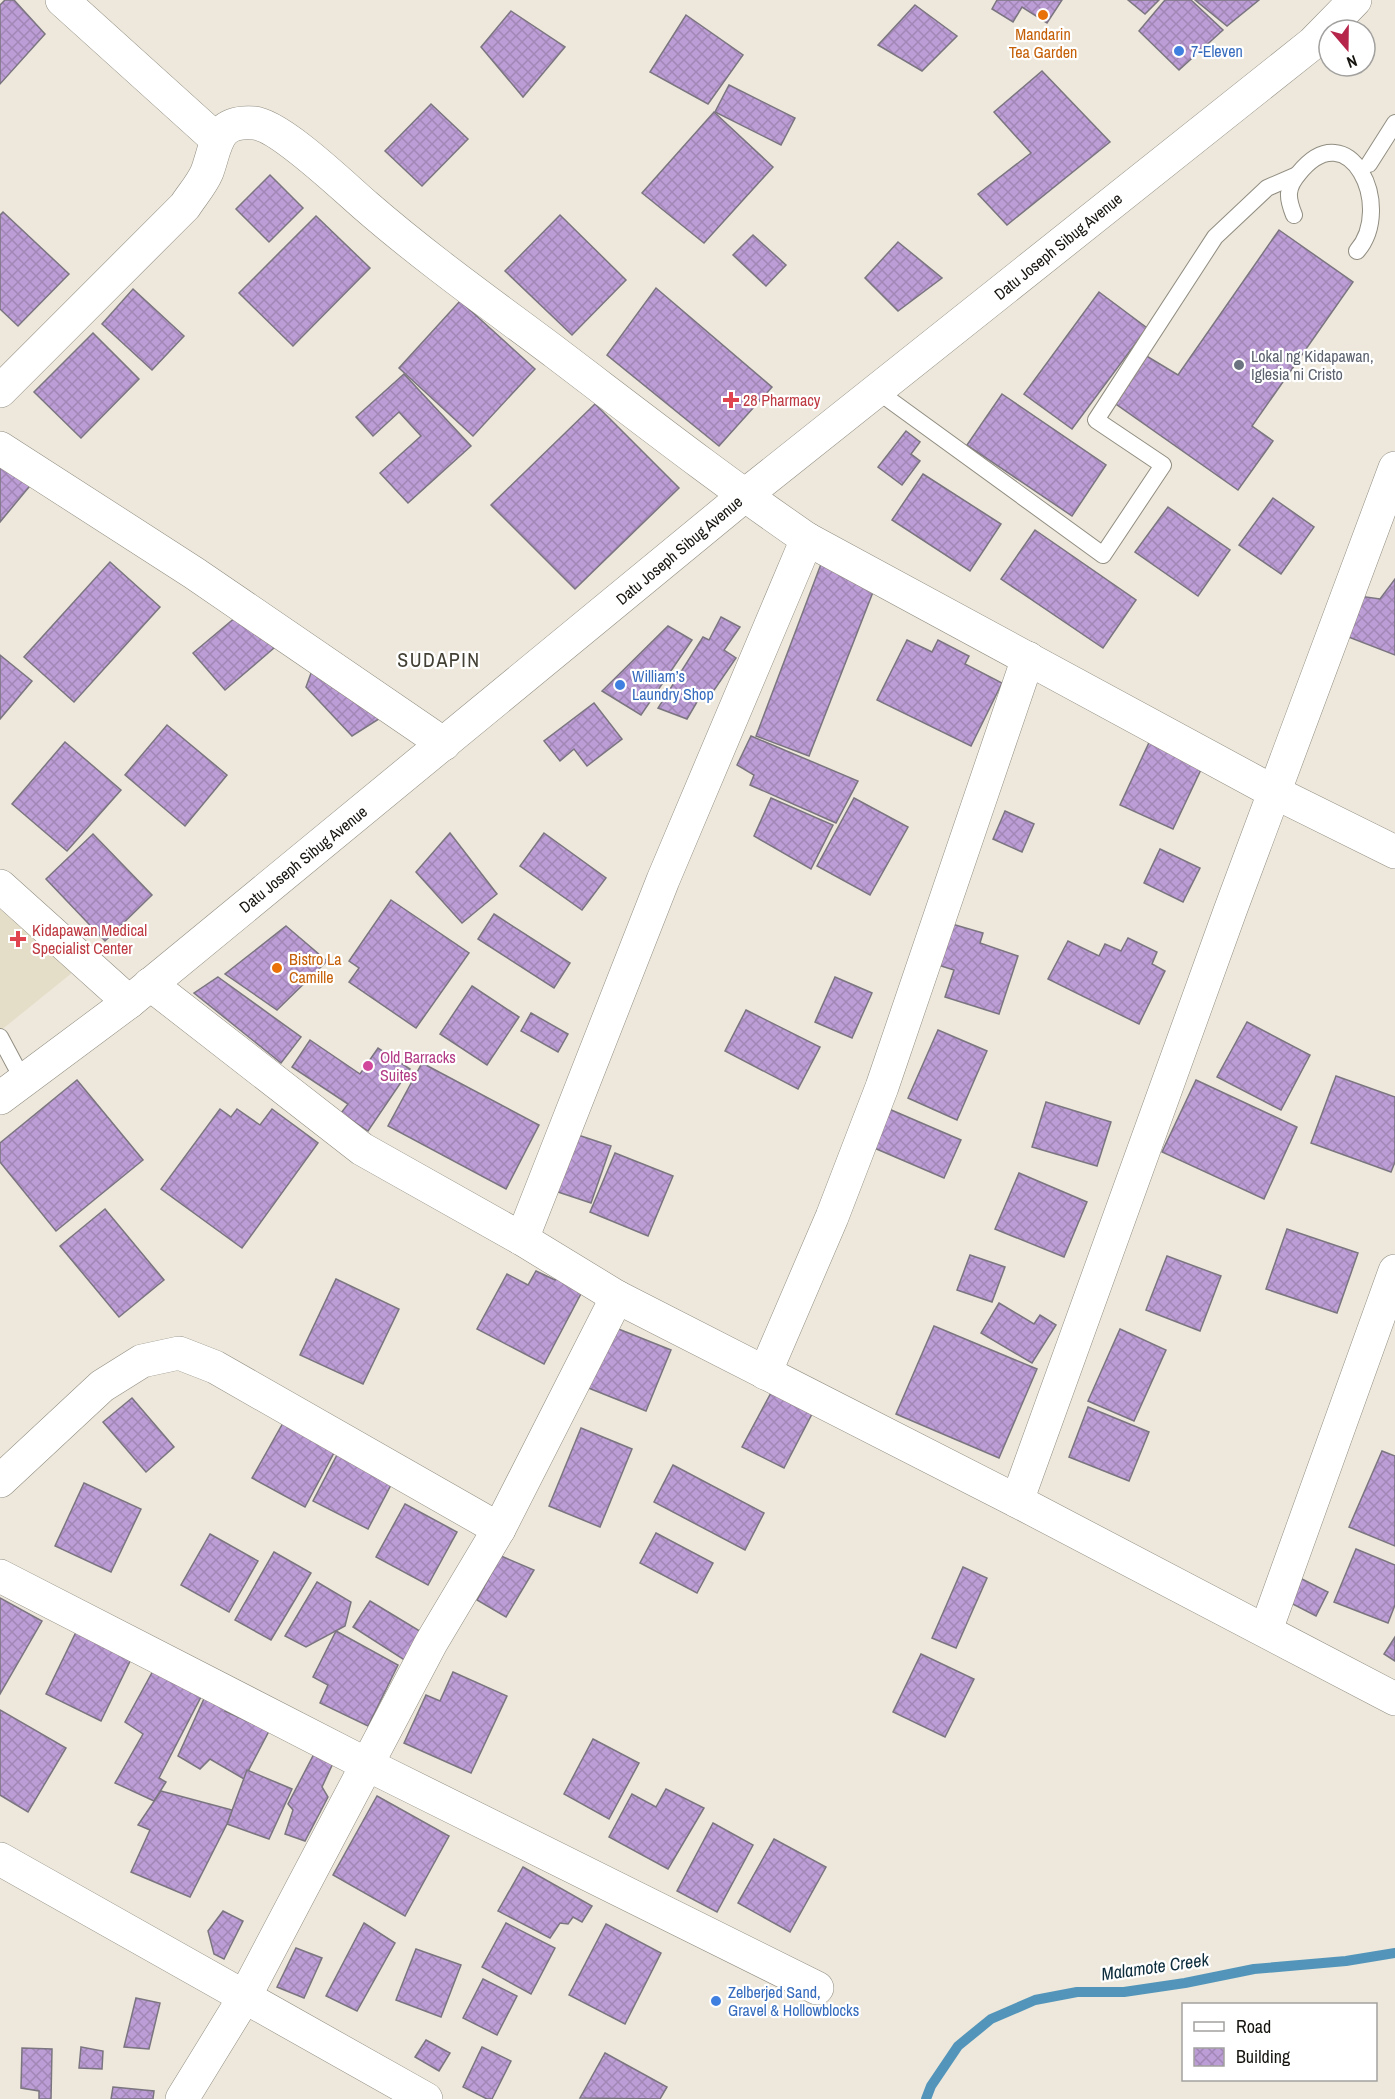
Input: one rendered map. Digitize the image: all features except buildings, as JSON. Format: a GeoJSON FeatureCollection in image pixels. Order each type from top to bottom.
{"type":"FeatureCollection","features":[{"type":"Feature","properties":{"kind":"street"},"geometry":{"type":"LineString","coordinates":[[62,0],[216,139]]}},
{"type":"Feature","properties":{"kind":"street","name":"Datu Joseph Sibug Avenue"},"geometry":{"type":"LineString","coordinates":[[12,1089],[139,993],[744,496],[1313,43],[1355,0]]}},
{"type":"Feature","properties":{"kind":"street"},"geometry":{"type":"LineString","coordinates":[[0,391],[185,206],[206,174],[216,139],[224,131],[237,125],[254,123],[267,126],[305,153],[397,233],[744,496],[807,539],[1274,792],[1395,852]]}},
{"type":"Feature","properties":{"kind":"street"},"geometry":{"type":"LineString","coordinates":[[0,448],[194,573],[444,744]]}},
{"type":"Feature","properties":{"kind":"street"},"geometry":{"type":"LineString","coordinates":[[1017,1501],[1274,792],[1395,468]]}},
{"type":"Feature","properties":{"kind":"street"},"geometry":{"type":"LineString","coordinates":[[522,1239],[663,880],[807,539]]}},
{"type":"Feature","properties":{"kind":"street"},"geometry":{"type":"LineString","coordinates":[[765,1373],[832,1217],[882,1087],[1028,658]]}},
{"type":"Feature","properties":{"kind":"street"},"geometry":{"type":"LineString","coordinates":[[0,886],[139,993],[362,1149],[522,1239],[617,1297],[1017,1501],[1395,1699]]}},
{"type":"Feature","properties":{"kind":"street"},"geometry":{"type":"LineString","coordinates":[[1266,1630],[1395,1271]]}},
{"type":"Feature","properties":{"kind":"street"},"geometry":{"type":"LineString","coordinates":[[182,2099],[244,1998],[431,1643],[499,1529],[617,1297]]}},
{"type":"Feature","properties":{"kind":"street"},"geometry":{"type":"LineString","coordinates":[[0,1481],[102,1386],[142,1361],[179,1353],[215,1367],[499,1529]]}},
{"type":"Feature","properties":{"kind":"street"},"geometry":{"type":"LineString","coordinates":[[0,1576],[368,1765],[817,1988]]}},
{"type":"Feature","properties":{"kind":"street"},"geometry":{"type":"LineString","coordinates":[[0,1859],[426,2099]]}},
{"type":"Feature","properties":{"kind":"lane"},"geometry":{"type":"LineString","coordinates":[[1294,215],[1288,199],[1291,186],[1307,164],[1333,153],[1348,154],[1375,169],[1395,123]]}},
{"type":"Feature","properties":{"kind":"lane"},"geometry":{"type":"LineString","coordinates":[[876,390],[1102,555],[1163,465],[1096,420],[1215,237],[1266,188],[1297,175]]}},
{"type":"Feature","properties":{"kind":"lane"},"geometry":{"type":"LineString","coordinates":[[1357,251],[1370,244],[1384,228]]}},
{"type":"Feature","properties":{"kind":"lane"},"geometry":{"type":"LineString","coordinates":[[0,1037],[12,1089]]}},
{"type":"Feature","properties":{"kind":"shaded area","name":"Kidapawan Medical Specialist Center"},"geometry":{"type":"Polygon","coordinates":[[[0,907],[73,972],[0,1031],[0,907]]]}},
{"type":"Feature","properties":{"kind":"waterway","name":"Malamote Creek"},"geometry":{"type":"LineString","coordinates":[[926,2099],[931,2086],[958,2046],[991,2019],[1035,2000],[1077,1992],[1124,1992],[1254,1969],[1346,1961],[1395,1953]]}},
{"type":"Feature","properties":{"kind":"place","name":"Mandarin Tea Garden"},"geometry":{"type":"Point","coordinates":[1043,15]}},
{"type":"Feature","properties":{"kind":"place","name":"7-Eleven"},"geometry":{"type":"Point","coordinates":[1179,51]}},
{"type":"Feature","properties":{"kind":"place","name":"Lokal ng Kidapawan, Iglesia ni Cristo"},"geometry":{"type":"Point","coordinates":[1239,365]}},
{"type":"Feature","properties":{"kind":"place","name":"28 Pharmacy"},"geometry":{"type":"Point","coordinates":[731,400]}},
{"type":"Feature","properties":{"kind":"place","name":"William’s Laundry Shop"},"geometry":{"type":"Point","coordinates":[620,685]}},
{"type":"Feature","properties":{"kind":"place","name":"Kidapawan Medical Specialist Center"},"geometry":{"type":"Point","coordinates":[18,939]}},
{"type":"Feature","properties":{"kind":"place","name":"Bistro La Camille"},"geometry":{"type":"Point","coordinates":[277,968]}},
{"type":"Feature","properties":{"kind":"place","name":"Old Barracks Suites"},"geometry":{"type":"Point","coordinates":[368,1066]}},
{"type":"Feature","properties":{"kind":"place","name":"Zelberjed Sand, Gravel & Hollowblocks"},"geometry":{"type":"Point","coordinates":[716,2001]}},
{"type":"Feature","properties":{"kind":"district","name":"SUDAPIN"},"geometry":{"type":"Point","coordinates":[439,660]}}]}
